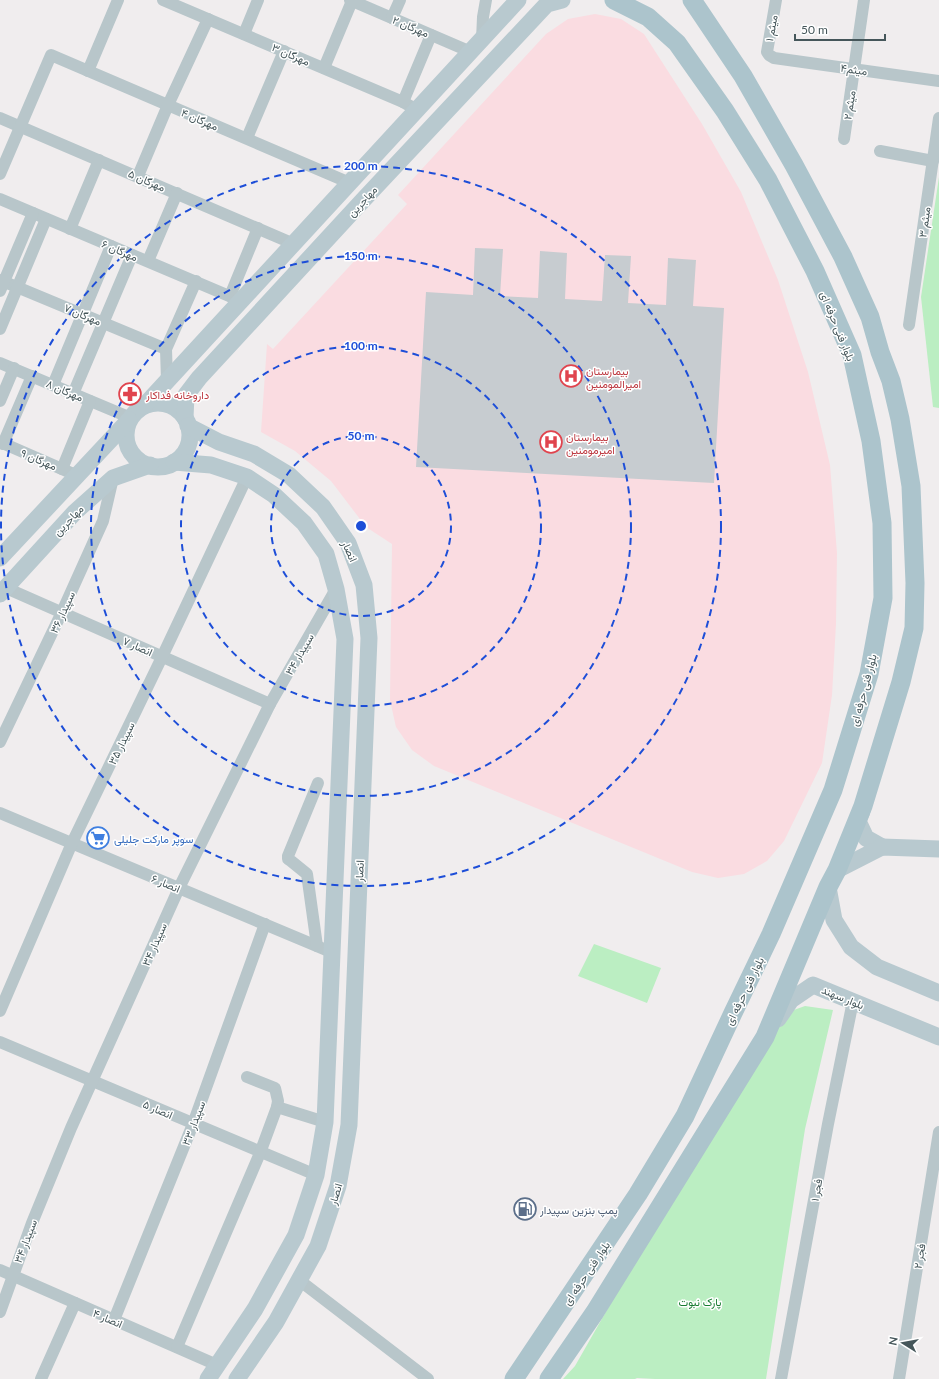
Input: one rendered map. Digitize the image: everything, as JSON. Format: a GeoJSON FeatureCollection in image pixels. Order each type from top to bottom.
{"type":"FeatureCollection","features":[{"type":"Feature","properties":{"kind":"main road","name":"مهاجرین"},"geometry":{"type":"LineString","coordinates":[[144,406],[167,381],[235,298],[294,244],[350,183],[410,106],[476,46],[518,0]]}},
{"type":"Feature","properties":{"kind":"main road","name":"مهاجرین"},"geometry":{"type":"LineString","coordinates":[[186,422],[186,395],[199,378],[547,4],[562,0]]}},
{"type":"Feature","properties":{"kind":"main road","name":"بلوار فنی حرفه ای"},"geometry":{"type":"LineString","coordinates":[[514,1379],[638,1194],[685,1116],[771,934],[833,790],[869,674],[883,598],[882,523],[871,441],[852,355],[815,271],[768,180],[725,111],[677,43],[648,17],[614,0]]}},
{"type":"Feature","properties":{"kind":"main road"},"geometry":{"type":"LineString","coordinates":[[651,0],[650,8],[654,23]]}},
{"type":"Feature","properties":{"kind":"main road"},"geometry":{"type":"LineString","coordinates":[[692,0],[742,76],[794,166],[843,257],[870,317],[880,352],[891,380],[900,419],[911,486],[915,583],[914,628],[901,682],[858,821],[866,838],[882,847]]}},
{"type":"Feature","properties":{"kind":"main road"},"geometry":{"type":"LineString","coordinates":[[410,106],[433,125]]}},
{"type":"Feature","properties":{"kind":"main road"},"geometry":{"type":"LineString","coordinates":[[350,183],[365,198]]}},
{"type":"Feature","properties":{"kind":"main road"},"geometry":{"type":"LineString","coordinates":[[153,403],[162,403],[171,406],[179,411],[186,422],[189,434],[187,446],[181,456],[174,462],[167,465],[150,466],[136,458],[127,443],[127,427],[130,418],[144,406],[153,403]]}},
{"type":"Feature","properties":{"kind":"main road","name":"مهاجرین"},"geometry":{"type":"LineString","coordinates":[[3,550],[78,476],[130,418]]}},
{"type":"Feature","properties":{"kind":"main road","name":"انصار"},"geometry":{"type":"LineString","coordinates":[[186,422],[219,442],[254,454],[289,475],[323,506],[348,543],[364,585],[369,638],[349,1125],[338,1186],[318,1246],[276,1322],[237,1378]]}},
{"type":"Feature","properties":{"kind":"main road","name":"انصار"},"geometry":{"type":"LineString","coordinates":[[174,462],[211,465],[247,477],[274,495],[304,523],[326,554],[336,589],[345,639],[340,743],[324,949],[325,1122],[316,1175],[296,1236],[255,1309],[208,1379]]}},
{"type":"Feature","properties":{"kind":"main road","name":"مهاجرین"},"geometry":{"type":"LineString","coordinates":[[3,591],[75,512],[113,478],[150,466]]}},
{"type":"Feature","properties":{"kind":"main road"},"geometry":{"type":"LineString","coordinates":[[340,743],[364,744]]}},
{"type":"Feature","properties":{"kind":"main road"},"geometry":{"type":"LineString","coordinates":[[549,1379],[595,1312],[765,1037],[863,806]]}},
{"type":"Feature","properties":{"kind":"main road"},"geometry":{"type":"LineString","coordinates":[[837,870],[882,847],[939,848]]}},
{"type":"Feature","properties":{"kind":"main road"},"geometry":{"type":"LineString","coordinates":[[828,887],[834,920],[851,947],[877,967],[939,993]]}},
{"type":"Feature","properties":{"kind":"main road"},"geometry":{"type":"LineString","coordinates":[[324,949],[356,960]]}},
{"type":"Feature","properties":{"kind":"main road","name":"بلوار سهند"},"geometry":{"type":"LineString","coordinates":[[765,1037],[791,1000],[813,985],[939,1037]]}},
{"type":"Feature","properties":{"kind":"main road"},"geometry":{"type":"LineString","coordinates":[[217,1365],[237,1378]]}},
{"type":"Feature","properties":{"kind":"street"},"geometry":{"type":"LineString","coordinates":[[88,71],[118,0]]}},
{"type":"Feature","properties":{"kind":"street","name":"مهرگان ۳"},"geometry":{"type":"LineString","coordinates":[[165,0],[410,106]]}},
{"type":"Feature","properties":{"kind":"street"},"geometry":{"type":"LineString","coordinates":[[244,34],[258,0]]}},
{"type":"Feature","properties":{"kind":"street"},"geometry":{"type":"LineString","coordinates":[[324,68],[351,0]]}},
{"type":"Feature","properties":{"kind":"street","name":"مهرگان ۲"},"geometry":{"type":"LineString","coordinates":[[351,0],[431,34],[476,46]]}},
{"type":"Feature","properties":{"kind":"street"},"geometry":{"type":"LineString","coordinates":[[392,18],[400,0]]}},
{"type":"Feature","properties":{"kind":"street"},"geometry":{"type":"LineString","coordinates":[[476,46],[486,0]]}},
{"type":"Feature","properties":{"kind":"street","name":"میثم ۱"},"geometry":{"type":"LineString","coordinates":[[769,55],[767,52],[776,0]]}},
{"type":"Feature","properties":{"kind":"street","name":"میثم ۲"},"geometry":{"type":"LineString","coordinates":[[844,139],[864,0]]}},
{"type":"Feature","properties":{"kind":"street"},"geometry":{"type":"LineString","coordinates":[[138,176],[168,105],[208,19]]}},
{"type":"Feature","properties":{"kind":"street"},"geometry":{"type":"LineString","coordinates":[[410,106],[431,34]]}},
{"type":"Feature","properties":{"kind":"street"},"geometry":{"type":"LineString","coordinates":[[247,138],[284,51]]}},
{"type":"Feature","properties":{"kind":"street","name":"مهرگان ۴"},"geometry":{"type":"LineString","coordinates":[[20,126],[51,55],[350,183]]}},
{"type":"Feature","properties":{"kind":"street","name":"میثم۴"},"geometry":{"type":"LineString","coordinates":[[769,55],[774,58],[939,81]]}},
{"type":"Feature","properties":{"kind":"street","name":"مهرگان ۵"},"geometry":{"type":"LineString","coordinates":[[0,118],[294,244]]}},
{"type":"Feature","properties":{"kind":"street","name":"میثم ۳"},"geometry":{"type":"LineString","coordinates":[[909,325],[939,118]]}},
{"type":"Feature","properties":{"kind":"street"},"geometry":{"type":"LineString","coordinates":[[0,174],[20,126]]}},
{"type":"Feature","properties":{"kind":"street"},"geometry":{"type":"LineString","coordinates":[[880,151],[932,161]]}},
{"type":"Feature","properties":{"kind":"street"},"geometry":{"type":"LineString","coordinates":[[70,229],[99,160]]}},
{"type":"Feature","properties":{"kind":"street"},"geometry":{"type":"LineString","coordinates":[[148,261],[177,193]]}},
{"type":"Feature","properties":{"kind":"street","name":"مهرگان ۶"},"geometry":{"type":"LineString","coordinates":[[0,199],[235,298]]}},
{"type":"Feature","properties":{"kind":"street"},"geometry":{"type":"LineString","coordinates":[[1,284],[33,213]]}},
{"type":"Feature","properties":{"kind":"street"},"geometry":{"type":"LineString","coordinates":[[0,329],[46,219]]}},
{"type":"Feature","properties":{"kind":"street"},"geometry":{"type":"LineString","coordinates":[[235,298],[258,228]]}},
{"type":"Feature","properties":{"kind":"street"},"geometry":{"type":"LineString","coordinates":[[53,385],[111,246]]}},
{"type":"Feature","properties":{"kind":"street"},"geometry":{"type":"LineString","coordinates":[[73,394],[132,255]]}},
{"type":"Feature","properties":{"kind":"street"},"geometry":{"type":"LineString","coordinates":[[167,381],[166,349],[196,281]]}},
{"type":"Feature","properties":{"kind":"street","name":"مهرگان ۷"},"geometry":{"type":"LineString","coordinates":[[1,284],[18,287],[166,349]]}},
{"type":"Feature","properties":{"kind":"street","name":"مهرگان ۸"},"geometry":{"type":"LineString","coordinates":[[0,362],[130,418]]}},
{"type":"Feature","properties":{"kind":"street"},"geometry":{"type":"LineString","coordinates":[[0,401],[14,368]]}},
{"type":"Feature","properties":{"kind":"street"},"geometry":{"type":"LineString","coordinates":[[2,443],[32,376]]}},
{"type":"Feature","properties":{"kind":"street"},"geometry":{"type":"LineString","coordinates":[[62,469],[90,401]]}},
{"type":"Feature","properties":{"kind":"street","name":"مهرگان ۹"},"geometry":{"type":"LineString","coordinates":[[2,443],[78,476]]}},
{"type":"Feature","properties":{"kind":"street","name":"سپیدار ۳۵"},"geometry":{"type":"LineString","coordinates":[[0,1011],[72,844],[247,477]]}},
{"type":"Feature","properties":{"kind":"street","name":"سپیدار ۳۶"},"geometry":{"type":"LineString","coordinates":[[0,742],[62,612],[103,521],[113,478]]}},
{"type":"Feature","properties":{"kind":"street","name":"سپیدار ۳۴"},"geometry":{"type":"LineString","coordinates":[[0,1312],[12,1276],[59,1157],[179,888],[270,704],[336,589]]}},
{"type":"Feature","properties":{"kind":"street","name":"انصار ۷"},"geometry":{"type":"LineString","coordinates":[[3,591],[62,612],[270,704]]}},
{"type":"Feature","properties":{"kind":"street"},"geometry":{"type":"LineString","coordinates":[[318,783],[288,859],[308,874],[324,949]]}},
{"type":"Feature","properties":{"kind":"street","name":"انصار ۶"},"geometry":{"type":"LineString","coordinates":[[0,813],[324,949]]}},
{"type":"Feature","properties":{"kind":"street","name":"سپیدار ۳۳"},"geometry":{"type":"LineString","coordinates":[[114,1320],[193,1124],[265,924]]}},
{"type":"Feature","properties":{"kind":"street","name":"فجر ۱"},"geometry":{"type":"LineString","coordinates":[[781,1379],[828,1124],[853,1001]]}},
{"type":"Feature","properties":{"kind":"street","name":"انصار ۵"},"geometry":{"type":"LineString","coordinates":[[0,1042],[316,1175]]}},
{"type":"Feature","properties":{"kind":"street"},"geometry":{"type":"LineString","coordinates":[[177,1347],[260,1152],[277,1107],[278,1101],[274,1088],[247,1077]]}},
{"type":"Feature","properties":{"kind":"street"},"geometry":{"type":"LineString","coordinates":[[277,1107],[325,1122]]}},
{"type":"Feature","properties":{"kind":"street","name":"فجر ۲"},"geometry":{"type":"LineString","coordinates":[[899,1379],[939,1132]]}},
{"type":"Feature","properties":{"kind":"street","name":"انصار ۴"},"geometry":{"type":"LineString","coordinates":[[0,1270],[217,1365]]}},
{"type":"Feature","properties":{"kind":"street"},"geometry":{"type":"LineString","coordinates":[[299,1280],[428,1379]]}},
{"type":"Feature","properties":{"kind":"street"},"geometry":{"type":"LineString","coordinates":[[41,1379],[75,1303]]}},
{"type":"Feature","properties":{"kind":"shaded area","name":"بیمارستان امیرمومنین"},"geometry":{"type":"Polygon","coordinates":[[[595,14],[621,19],[644,34],[702,124],[741,192],[778,280],[808,372],[830,465],[837,553],[836,624],[832,695],[822,763],[784,841],[767,861],[744,874],[718,878],[692,872],[434,766],[412,750],[396,727],[390,700],[392,544],[366,527],[331,481],[295,451],[261,432],[267,344],[273,349],[407,204],[398,195],[546,34],[568,19],[595,14]]]}},
{"type":"Feature","properties":{"kind":"green space"},"geometry":{"type":"Polygon","coordinates":[[[939,177],[939,408],[933,407],[921,297],[939,177]]]}},
{"type":"Feature","properties":{"kind":"green space"},"geometry":{"type":"Polygon","coordinates":[[[594,944],[661,968],[647,1003],[578,976],[594,944]]]}},
{"type":"Feature","properties":{"kind":"green space","name":"پارک نبوت"},"geometry":{"type":"Polygon","coordinates":[[[805,1006],[833,1010],[805,1129],[766,1379],[563,1379],[575,1366],[774,1017],[805,1006]]]}},
{"type":"Feature","properties":{"kind":"building","name":"بیمارستان امیرالمومنین"},"geometry":{"type":"Polygon","coordinates":[[[475,248],[503,249],[500,296],[538,298],[540,251],[567,253],[565,299],[602,301],[605,255],[631,256],[628,303],[666,305],[668,258],[696,260],[693,306],[724,308],[714,483],[416,467],[426,292],[473,295],[475,248]]]}},
{"type":"Feature","properties":{"kind":"place","name":"بیمارستان امیرالمومنین"},"geometry":{"type":"Point","coordinates":[571,376]}},
{"type":"Feature","properties":{"kind":"place","name":"داروخانه فداکار"},"geometry":{"type":"Point","coordinates":[130,394]}},
{"type":"Feature","properties":{"kind":"place","name":"بیمارستان امیرمومنین"},"geometry":{"type":"Point","coordinates":[551,442]}},
{"type":"Feature","properties":{"kind":"place","name":"سوپر مارکت جلیلی"},"geometry":{"type":"Point","coordinates":[98,838]}},
{"type":"Feature","properties":{"kind":"place","name":"پمپ بنزین سپیدار"},"geometry":{"type":"Point","coordinates":[525,1209]}}]}
